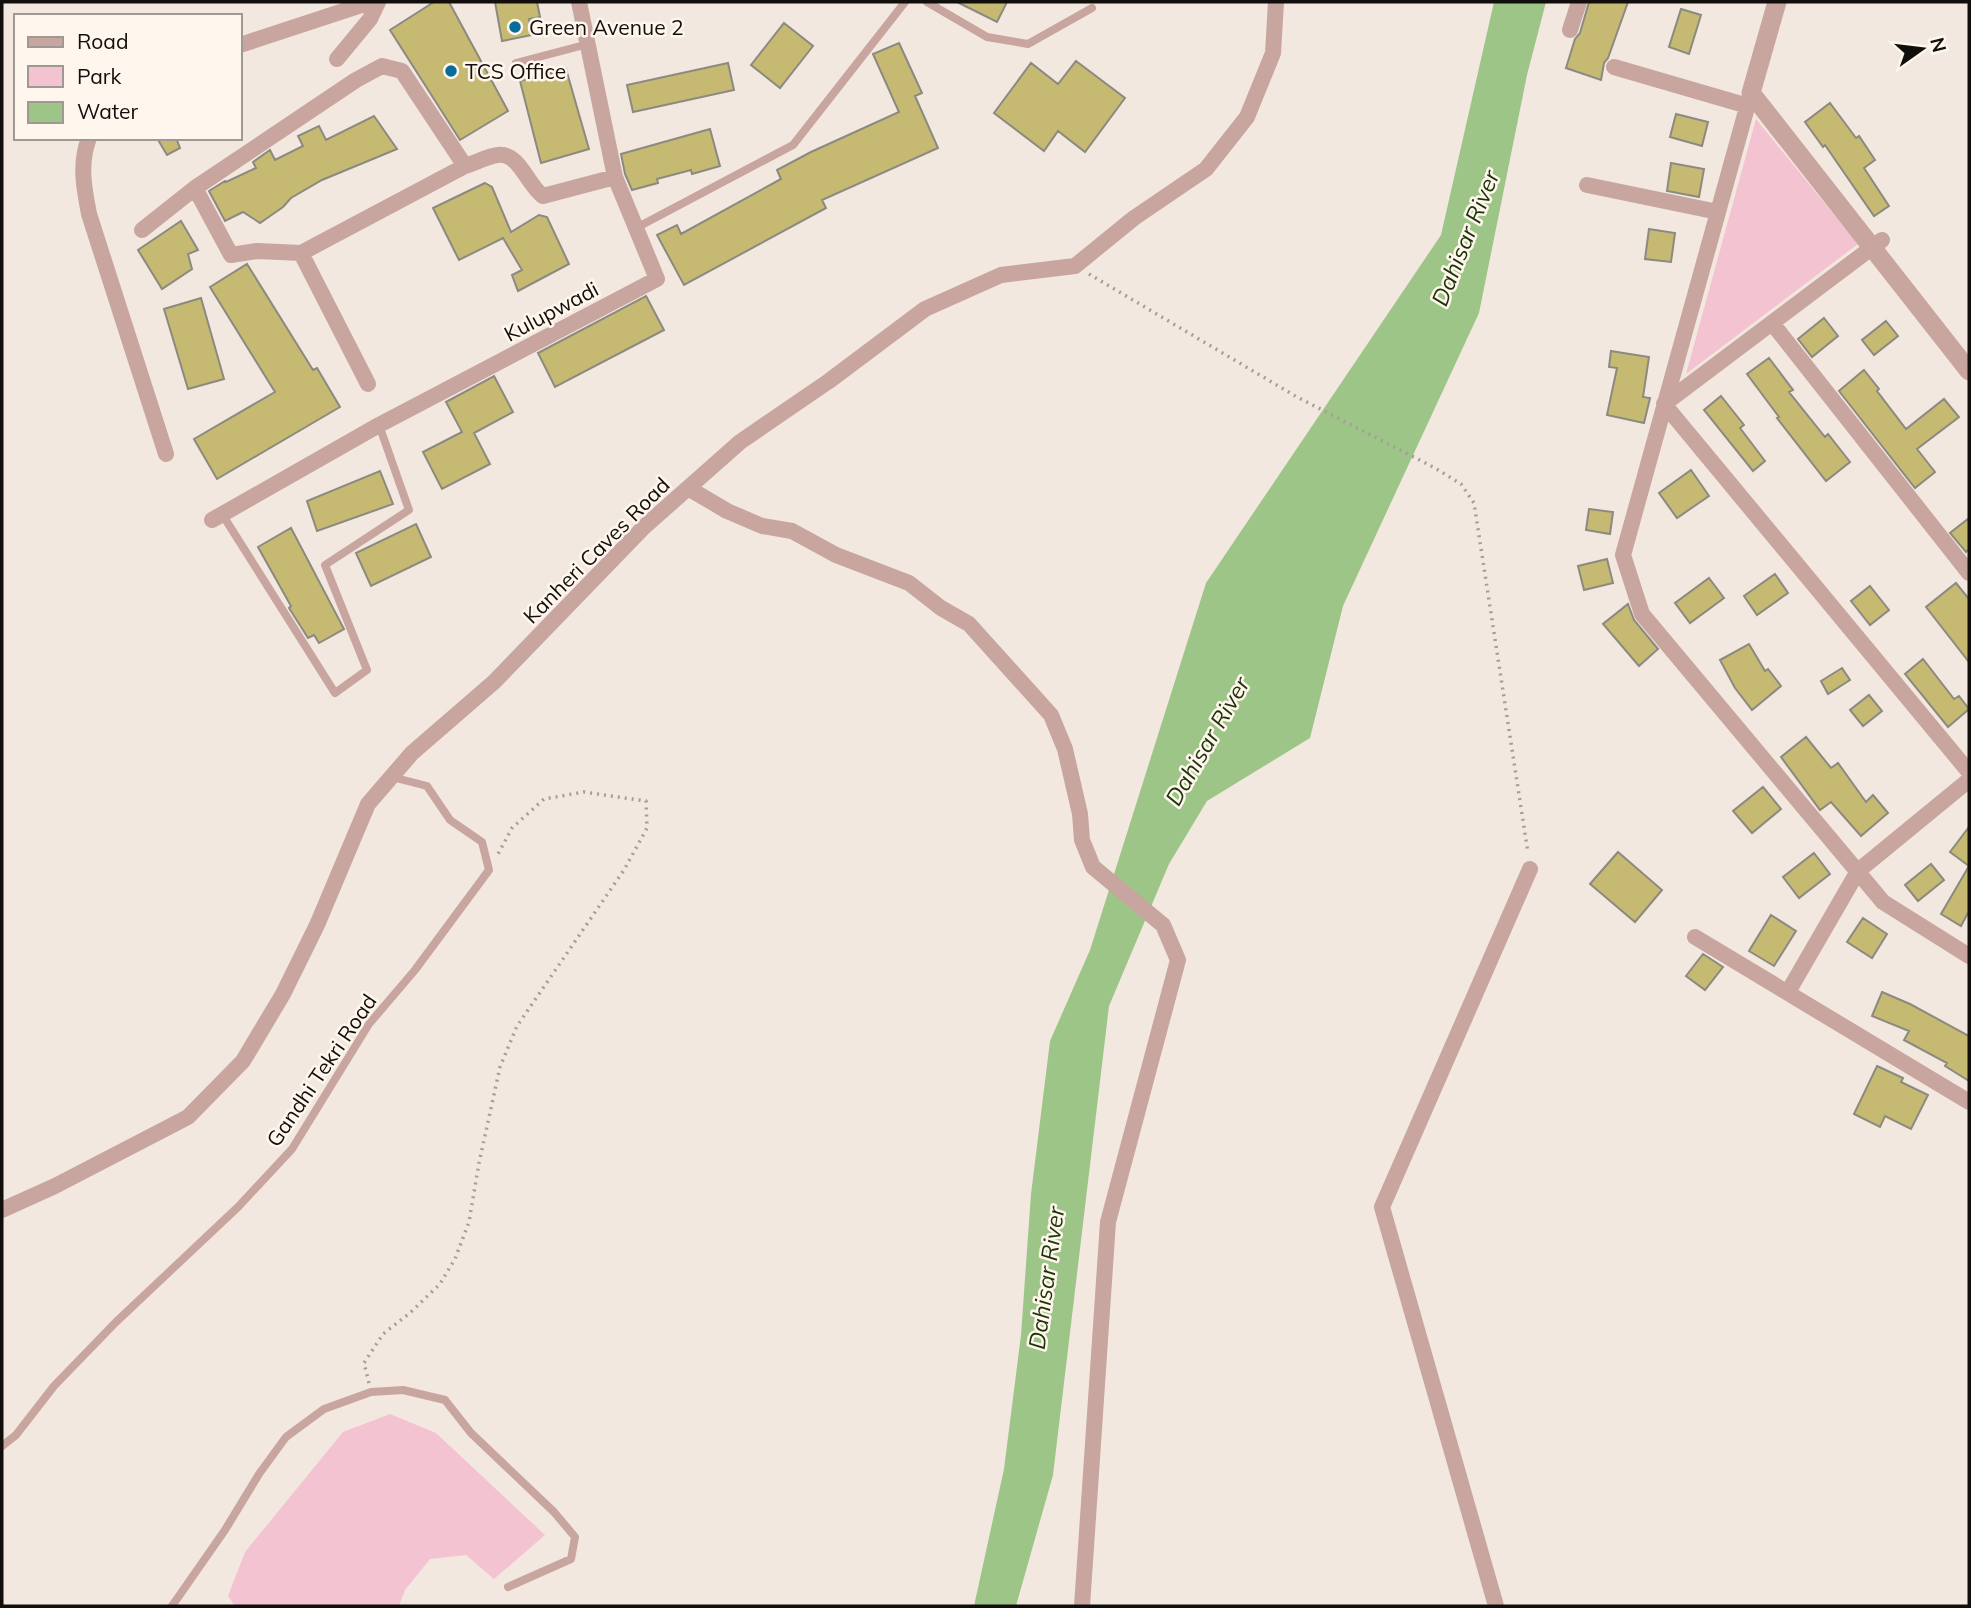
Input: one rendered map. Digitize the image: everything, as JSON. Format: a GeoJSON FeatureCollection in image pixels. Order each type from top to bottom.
{"type":"FeatureCollection","features":[{"type":"Feature","properties":{"kind":"street"},"geometry":{"type":"LineString","coordinates":[[242,44],[371,2]]}},
{"type":"Feature","properties":{"kind":"street"},"geometry":{"type":"LineString","coordinates":[[337,59],[370,19],[378,2]]}},
{"type":"Feature","properties":{"kind":"street","name":"Kulupwadi"},"geometry":{"type":"LineString","coordinates":[[217,517],[379,425],[657,279],[615,177],[579,2]]}},
{"type":"Feature","properties":{"kind":"street"},"geometry":{"type":"LineString","coordinates":[[1075,266],[1134,218],[1206,169],[1247,117],[1273,53],[1276,2]]}},
{"type":"Feature","properties":{"kind":"street"},"geometry":{"type":"LineString","coordinates":[[1570,30],[1579,2]]}},
{"type":"Feature","properties":{"kind":"street"},"geometry":{"type":"LineString","coordinates":[[1777,2],[1623,555],[1643,614],[1883,902],[1969,956]]}},
{"type":"Feature","properties":{"kind":"street"},"geometry":{"type":"LineString","coordinates":[[142,230],[195,188],[356,80],[382,66],[402,71],[465,166]]}},
{"type":"Feature","properties":{"kind":"street"},"geometry":{"type":"LineString","coordinates":[[1614,67],[1751,94],[1940,323],[1969,371]]}},
{"type":"Feature","properties":{"kind":"street"},"geometry":{"type":"LineString","coordinates":[[88,140],[83,153],[83,181],[89,214],[166,454]]}},
{"type":"Feature","properties":{"kind":"street"},"geometry":{"type":"LineString","coordinates":[[195,188],[231,255],[257,251],[301,253],[465,166],[499,155],[508,156],[518,165],[536,191],[543,196],[615,177]]}},
{"type":"Feature","properties":{"kind":"street"},"geometry":{"type":"LineString","coordinates":[[1587,185],[1718,212]]}},
{"type":"Feature","properties":{"kind":"street"},"geometry":{"type":"LineString","coordinates":[[1664,404],[1877,244]]}},
{"type":"Feature","properties":{"kind":"street"},"geometry":{"type":"LineString","coordinates":[[301,253],[368,384]]}},
{"type":"Feature","properties":{"kind":"street","name":"Kanheri Caves Road"},"geometry":{"type":"LineString","coordinates":[[2,1210],[55,1186],[188,1117],[243,1061],[284,994],[317,925],[368,804],[412,754],[494,682],[644,527],[740,442],[830,381],[925,309],[1001,275],[1075,266]]}},
{"type":"Feature","properties":{"kind":"street"},"geometry":{"type":"LineString","coordinates":[[1772,323],[1969,573]]}},
{"type":"Feature","properties":{"kind":"street"},"geometry":{"type":"LineString","coordinates":[[1940,323],[1969,350]]}},
{"type":"Feature","properties":{"kind":"street"},"geometry":{"type":"LineString","coordinates":[[1664,404],[1969,772]]}},
{"type":"Feature","properties":{"kind":"street"},"geometry":{"type":"LineString","coordinates":[[688,488],[727,511],[762,526],[792,531],[836,555],[909,583],[941,608],[969,624],[1051,715],[1065,749],[1080,814],[1082,840],[1093,867],[1163,925],[1178,960],[1108,1222],[1082,1606]]}},
{"type":"Feature","properties":{"kind":"street"},"geometry":{"type":"LineString","coordinates":[[1788,992],[1858,871],[1969,780]]}},
{"type":"Feature","properties":{"kind":"street"},"geometry":{"type":"LineString","coordinates":[[1496,1606],[1382,1207],[1530,869]]}},
{"type":"Feature","properties":{"kind":"street"},"geometry":{"type":"LineString","coordinates":[[1695,937],[1969,1102]]}},
{"type":"Feature","properties":{"kind":"lane"},"geometry":{"type":"LineString","coordinates":[[636,228],[793,145],[905,2]]}},
{"type":"Feature","properties":{"kind":"lane"},"geometry":{"type":"LineString","coordinates":[[927,2],[987,37],[1028,44],[1093,8]]}},
{"type":"Feature","properties":{"kind":"lane"},"geometry":{"type":"LineString","coordinates":[[516,63],[588,44]]}},
{"type":"Feature","properties":{"kind":"lane"},"geometry":{"type":"LineString","coordinates":[[217,517],[335,693],[367,670],[325,565],[409,510],[379,425]]}},
{"type":"Feature","properties":{"kind":"lane"},"geometry":{"type":"LineString","coordinates":[[392,777],[427,786],[450,820],[482,842],[489,870]]}},
{"type":"Feature","properties":{"kind":"lane","name":"Gandhi Tekri Road"},"geometry":{"type":"LineString","coordinates":[[2,1446],[16,1435],[54,1386],[116,1322],[238,1207],[292,1149],[369,1024],[415,970],[489,870]]}},
{"type":"Feature","properties":{"kind":"lane"},"geometry":{"type":"LineString","coordinates":[[172,1606],[286,1437],[324,1409],[371,1392],[403,1390],[445,1400],[471,1433],[554,1512],[575,1537],[571,1559],[508,1587]]}},
{"type":"Feature","properties":{"kind":"path"},"geometry":{"type":"LineString","coordinates":[[1075,266],[1297,397],[1461,484],[1474,503],[1530,869]]}},
{"type":"Feature","properties":{"kind":"path"},"geometry":{"type":"LineString","coordinates":[[371,1392],[364,1363],[383,1334],[440,1284],[455,1259],[469,1222],[500,1067],[517,1026],[624,870],[647,828],[646,801],[584,792],[544,799],[512,828],[489,870]]}},
{"type":"Feature","properties":{"kind":"green space"},"geometry":{"type":"Polygon","coordinates":[[[1756,119],[1858,244],[1686,374],[1756,119]]]}},
{"type":"Feature","properties":{"kind":"green space"},"geometry":{"type":"Polygon","coordinates":[[[390,1414],[436,1433],[545,1535],[494,1579],[466,1555],[430,1559],[405,1590],[399,1606],[235,1606],[228,1596],[245,1552],[343,1432],[390,1414]]]}},
{"type":"Feature","properties":{"kind":"water","name":"Dahisar River"},"geometry":{"type":"Polygon","coordinates":[[[1494,2],[1546,2],[1527,75],[1479,313],[1343,606],[1310,738],[1207,801],[1169,864],[1109,1006],[1053,1475],[1016,1606],[974,1606],[1004,1469],[1021,1335],[1031,1194],[1050,1041],[1090,950],[1206,583],[1441,235],[1494,2]]]}},
{"type":"Feature","properties":{"kind":"building","name":"TCS Office"},"geometry":{"type":"Polygon","coordinates":[[[434,2],[449,2],[508,111],[460,140],[390,30],[434,2]]]}},
{"type":"Feature","properties":{"kind":"building","name":"Green Avenue 2"},"geometry":{"type":"Polygon","coordinates":[[[495,2],[537,2],[540,17],[529,19],[532,35],[502,41],[495,2]]]}},
{"type":"Feature","properties":{"kind":"building"},"geometry":{"type":"Polygon","coordinates":[[[957,2],[1007,2],[997,22],[957,2]]]}},
{"type":"Feature","properties":{"kind":"building"},"geometry":{"type":"Polygon","coordinates":[[[1589,2],[1628,2],[1604,63],[1601,80],[1566,68],[1589,2]]]}},
{"type":"Feature","properties":{"kind":"building"},"geometry":{"type":"Polygon","coordinates":[[[1681,9],[1701,15],[1689,54],[1669,47],[1681,9]]]}},
{"type":"Feature","properties":{"kind":"building"},"geometry":{"type":"Polygon","coordinates":[[[784,23],[813,46],[780,88],[751,65],[784,23]]]}},
{"type":"Feature","properties":{"kind":"building"},"geometry":{"type":"Polygon","coordinates":[[[899,43],[922,93],[915,96],[938,148],[822,200],[826,208],[684,285],[657,235],[677,225],[681,234],[781,179],[777,170],[899,112],[873,54],[899,43]]]}},
{"type":"Feature","properties":{"kind":"building"},"geometry":{"type":"Polygon","coordinates":[[[1076,61],[1125,98],[1085,152],[1058,131],[1044,151],[994,113],[1031,63],[1058,84],[1076,61]]]}},
{"type":"Feature","properties":{"kind":"building"},"geometry":{"type":"Polygon","coordinates":[[[728,63],[734,90],[633,112],[627,85],[728,63]]]}},
{"type":"Feature","properties":{"kind":"building"},"geometry":{"type":"Polygon","coordinates":[[[566,69],[589,149],[541,163],[520,81],[566,69]]]}},
{"type":"Feature","properties":{"kind":"building"},"geometry":{"type":"Polygon","coordinates":[[[1830,103],[1856,138],[1859,136],[1875,160],[1864,168],[1889,206],[1874,216],[1825,145],[1823,147],[1805,122],[1830,103]]]}},
{"type":"Feature","properties":{"kind":"building"},"geometry":{"type":"Polygon","coordinates":[[[1676,114],[1708,122],[1702,146],[1670,137],[1676,114]]]}},
{"type":"Feature","properties":{"kind":"building"},"geometry":{"type":"Polygon","coordinates":[[[374,116],[397,149],[322,180],[291,198],[260,223],[243,212],[225,221],[209,191],[256,168],[253,162],[270,150],[275,160],[303,146],[298,136],[319,126],[326,140],[374,116]]]}},
{"type":"Feature","properties":{"kind":"building"},"geometry":{"type":"Polygon","coordinates":[[[710,129],[720,166],[692,174],[691,170],[657,179],[658,183],[632,190],[621,154],[710,129]]]}},
{"type":"Feature","properties":{"kind":"building"},"geometry":{"type":"Polygon","coordinates":[[[158,140],[177,140],[180,148],[167,155],[158,140]]]}},
{"type":"Feature","properties":{"kind":"building"},"geometry":{"type":"Polygon","coordinates":[[[1671,163],[1704,169],[1699,197],[1667,191],[1671,163]]]}},
{"type":"Feature","properties":{"kind":"building"},"geometry":{"type":"Polygon","coordinates":[[[485,183],[492,187],[511,232],[539,215],[547,217],[569,264],[518,291],[512,275],[522,270],[503,238],[459,260],[433,208],[485,183]]]}},
{"type":"Feature","properties":{"kind":"building"},"geometry":{"type":"Polygon","coordinates":[[[181,221],[198,250],[188,254],[192,269],[162,289],[138,250],[181,221]]]}},
{"type":"Feature","properties":{"kind":"building"},"geometry":{"type":"Polygon","coordinates":[[[1649,229],[1675,233],[1671,262],[1645,259],[1649,229]]]}},
{"type":"Feature","properties":{"kind":"building"},"geometry":{"type":"Polygon","coordinates":[[[247,264],[313,370],[317,368],[340,407],[217,479],[194,439],[275,392],[210,287],[247,264]]]}},
{"type":"Feature","properties":{"kind":"building"},"geometry":{"type":"Polygon","coordinates":[[[646,296],[664,330],[555,387],[538,353],[646,296]]]}},
{"type":"Feature","properties":{"kind":"building"},"geometry":{"type":"Polygon","coordinates":[[[201,298],[224,379],[188,389],[164,309],[201,298]]]}},
{"type":"Feature","properties":{"kind":"building"},"geometry":{"type":"Polygon","coordinates":[[[1824,318],[1838,336],[1812,357],[1798,339],[1824,318]]]}},
{"type":"Feature","properties":{"kind":"building"},"geometry":{"type":"Polygon","coordinates":[[[1886,321],[1898,336],[1874,355],[1862,340],[1886,321]]]}},
{"type":"Feature","properties":{"kind":"building"},"geometry":{"type":"Polygon","coordinates":[[[1611,351],[1649,357],[1643,397],[1650,398],[1644,423],[1607,415],[1617,368],[1609,367],[1611,351]]]}},
{"type":"Feature","properties":{"kind":"building"},"geometry":{"type":"Polygon","coordinates":[[[1769,358],[1793,390],[1789,392],[1825,437],[1828,434],[1850,462],[1826,481],[1747,374],[1769,358]]]}},
{"type":"Feature","properties":{"kind":"building"},"geometry":{"type":"Polygon","coordinates":[[[1864,370],[1906,429],[1944,399],[1959,417],[1917,449],[1935,472],[1915,488],[1839,391],[1864,370]]]}},
{"type":"Feature","properties":{"kind":"building"},"geometry":{"type":"Polygon","coordinates":[[[494,376],[513,412],[474,433],[490,464],[442,489],[423,452],[462,432],[446,402],[494,376]]]}},
{"type":"Feature","properties":{"kind":"building"},"geometry":{"type":"Polygon","coordinates":[[[1721,396],[1744,425],[1740,428],[1765,461],[1753,471],[1704,410],[1721,396]]]}},
{"type":"Feature","properties":{"kind":"building"},"geometry":{"type":"Polygon","coordinates":[[[1691,470],[1709,496],[1677,518],[1659,493],[1691,470]]]}},
{"type":"Feature","properties":{"kind":"building"},"geometry":{"type":"Polygon","coordinates":[[[380,471],[393,504],[317,531],[307,501],[380,471]]]}},
{"type":"Feature","properties":{"kind":"building"},"geometry":{"type":"Polygon","coordinates":[[[1589,509],[1613,512],[1610,534],[1586,530],[1589,509]]]}},
{"type":"Feature","properties":{"kind":"building"},"geometry":{"type":"Polygon","coordinates":[[[1969,518],[1969,549],[1966,552],[1950,533],[1969,518]]]}},
{"type":"Feature","properties":{"kind":"building"},"geometry":{"type":"Polygon","coordinates":[[[416,524],[431,557],[371,586],[356,553],[416,524]]]}},
{"type":"Feature","properties":{"kind":"building"},"geometry":{"type":"Polygon","coordinates":[[[291,528],[344,629],[319,643],[314,635],[308,638],[289,608],[291,606],[258,547],[291,528]]]}},
{"type":"Feature","properties":{"kind":"building"},"geometry":{"type":"Polygon","coordinates":[[[1607,559],[1613,583],[1584,590],[1578,566],[1607,559]]]}},
{"type":"Feature","properties":{"kind":"building"},"geometry":{"type":"Polygon","coordinates":[[[1775,574],[1788,593],[1757,615],[1744,596],[1775,574]]]}},
{"type":"Feature","properties":{"kind":"building"},"geometry":{"type":"Polygon","coordinates":[[[1709,578],[1724,598],[1690,623],[1675,603],[1709,578]]]}},
{"type":"Feature","properties":{"kind":"building"},"geometry":{"type":"Polygon","coordinates":[[[1956,583],[1969,599],[1969,662],[1926,607],[1956,583]]]}},
{"type":"Feature","properties":{"kind":"building"},"geometry":{"type":"Polygon","coordinates":[[[1870,586],[1889,610],[1870,625],[1851,601],[1870,586]]]}},
{"type":"Feature","properties":{"kind":"building"},"geometry":{"type":"Polygon","coordinates":[[[1628,604],[1634,620],[1658,649],[1639,666],[1603,624],[1628,604]]]}},
{"type":"Feature","properties":{"kind":"building"},"geometry":{"type":"Polygon","coordinates":[[[1749,644],[1765,671],[1768,669],[1781,686],[1752,710],[1735,688],[1720,660],[1749,644]]]}},
{"type":"Feature","properties":{"kind":"building"},"geometry":{"type":"Polygon","coordinates":[[[1923,659],[1954,699],[1959,696],[1969,709],[1948,727],[1905,674],[1923,659]]]}},
{"type":"Feature","properties":{"kind":"building"},"geometry":{"type":"Polygon","coordinates":[[[1842,668],[1850,680],[1828,694],[1821,681],[1842,668]]]}},
{"type":"Feature","properties":{"kind":"building"},"geometry":{"type":"Polygon","coordinates":[[[1869,695],[1882,711],[1863,726],[1850,710],[1869,695]]]}},
{"type":"Feature","properties":{"kind":"building"},"geometry":{"type":"Polygon","coordinates":[[[1806,737],[1831,768],[1838,763],[1866,802],[1873,795],[1888,813],[1861,836],[1831,802],[1820,810],[1781,757],[1806,737]]]}},
{"type":"Feature","properties":{"kind":"building"},"geometry":{"type":"Polygon","coordinates":[[[1763,787],[1781,809],[1752,833],[1733,811],[1763,787]]]}},
{"type":"Feature","properties":{"kind":"building"},"geometry":{"type":"Polygon","coordinates":[[[1969,827],[1969,866],[1950,852],[1969,827]]]}},
{"type":"Feature","properties":{"kind":"building"},"geometry":{"type":"Polygon","coordinates":[[[1618,852],[1662,890],[1635,922],[1590,884],[1618,852]]]}},
{"type":"Feature","properties":{"kind":"building"},"geometry":{"type":"Polygon","coordinates":[[[1814,853],[1830,874],[1799,898],[1783,877],[1814,853]]]}},
{"type":"Feature","properties":{"kind":"building"},"geometry":{"type":"Polygon","coordinates":[[[1931,864],[1944,880],[1918,901],[1905,885],[1931,864]]]}},
{"type":"Feature","properties":{"kind":"building"},"geometry":{"type":"Polygon","coordinates":[[[1969,866],[1969,911],[1961,926],[1941,914],[1969,866]]]}},
{"type":"Feature","properties":{"kind":"building"},"geometry":{"type":"Polygon","coordinates":[[[1771,915],[1796,931],[1774,966],[1749,951],[1771,915]]]}},
{"type":"Feature","properties":{"kind":"building"},"geometry":{"type":"Polygon","coordinates":[[[1863,918],[1887,934],[1872,958],[1847,942],[1863,918]]]}},
{"type":"Feature","properties":{"kind":"building"},"geometry":{"type":"Polygon","coordinates":[[[1703,954],[1723,967],[1705,990],[1686,976],[1703,954]]]}},
{"type":"Feature","properties":{"kind":"building"},"geometry":{"type":"Polygon","coordinates":[[[1882,992],[1969,1036],[1969,1081],[1945,1066],[1947,1063],[1904,1040],[1909,1031],[1872,1016],[1882,992]]]}},
{"type":"Feature","properties":{"kind":"building"},"geometry":{"type":"Polygon","coordinates":[[[1877,1066],[1903,1078],[1901,1082],[1928,1095],[1911,1129],[1885,1116],[1880,1127],[1854,1114],[1877,1066]]]}},
{"type":"Feature","properties":{"kind":"place","name":"Green Avenue 2"},"geometry":{"type":"Point","coordinates":[515,27]}},
{"type":"Feature","properties":{"kind":"place","name":"TCS Office"},"geometry":{"type":"Point","coordinates":[451,71]}}]}
